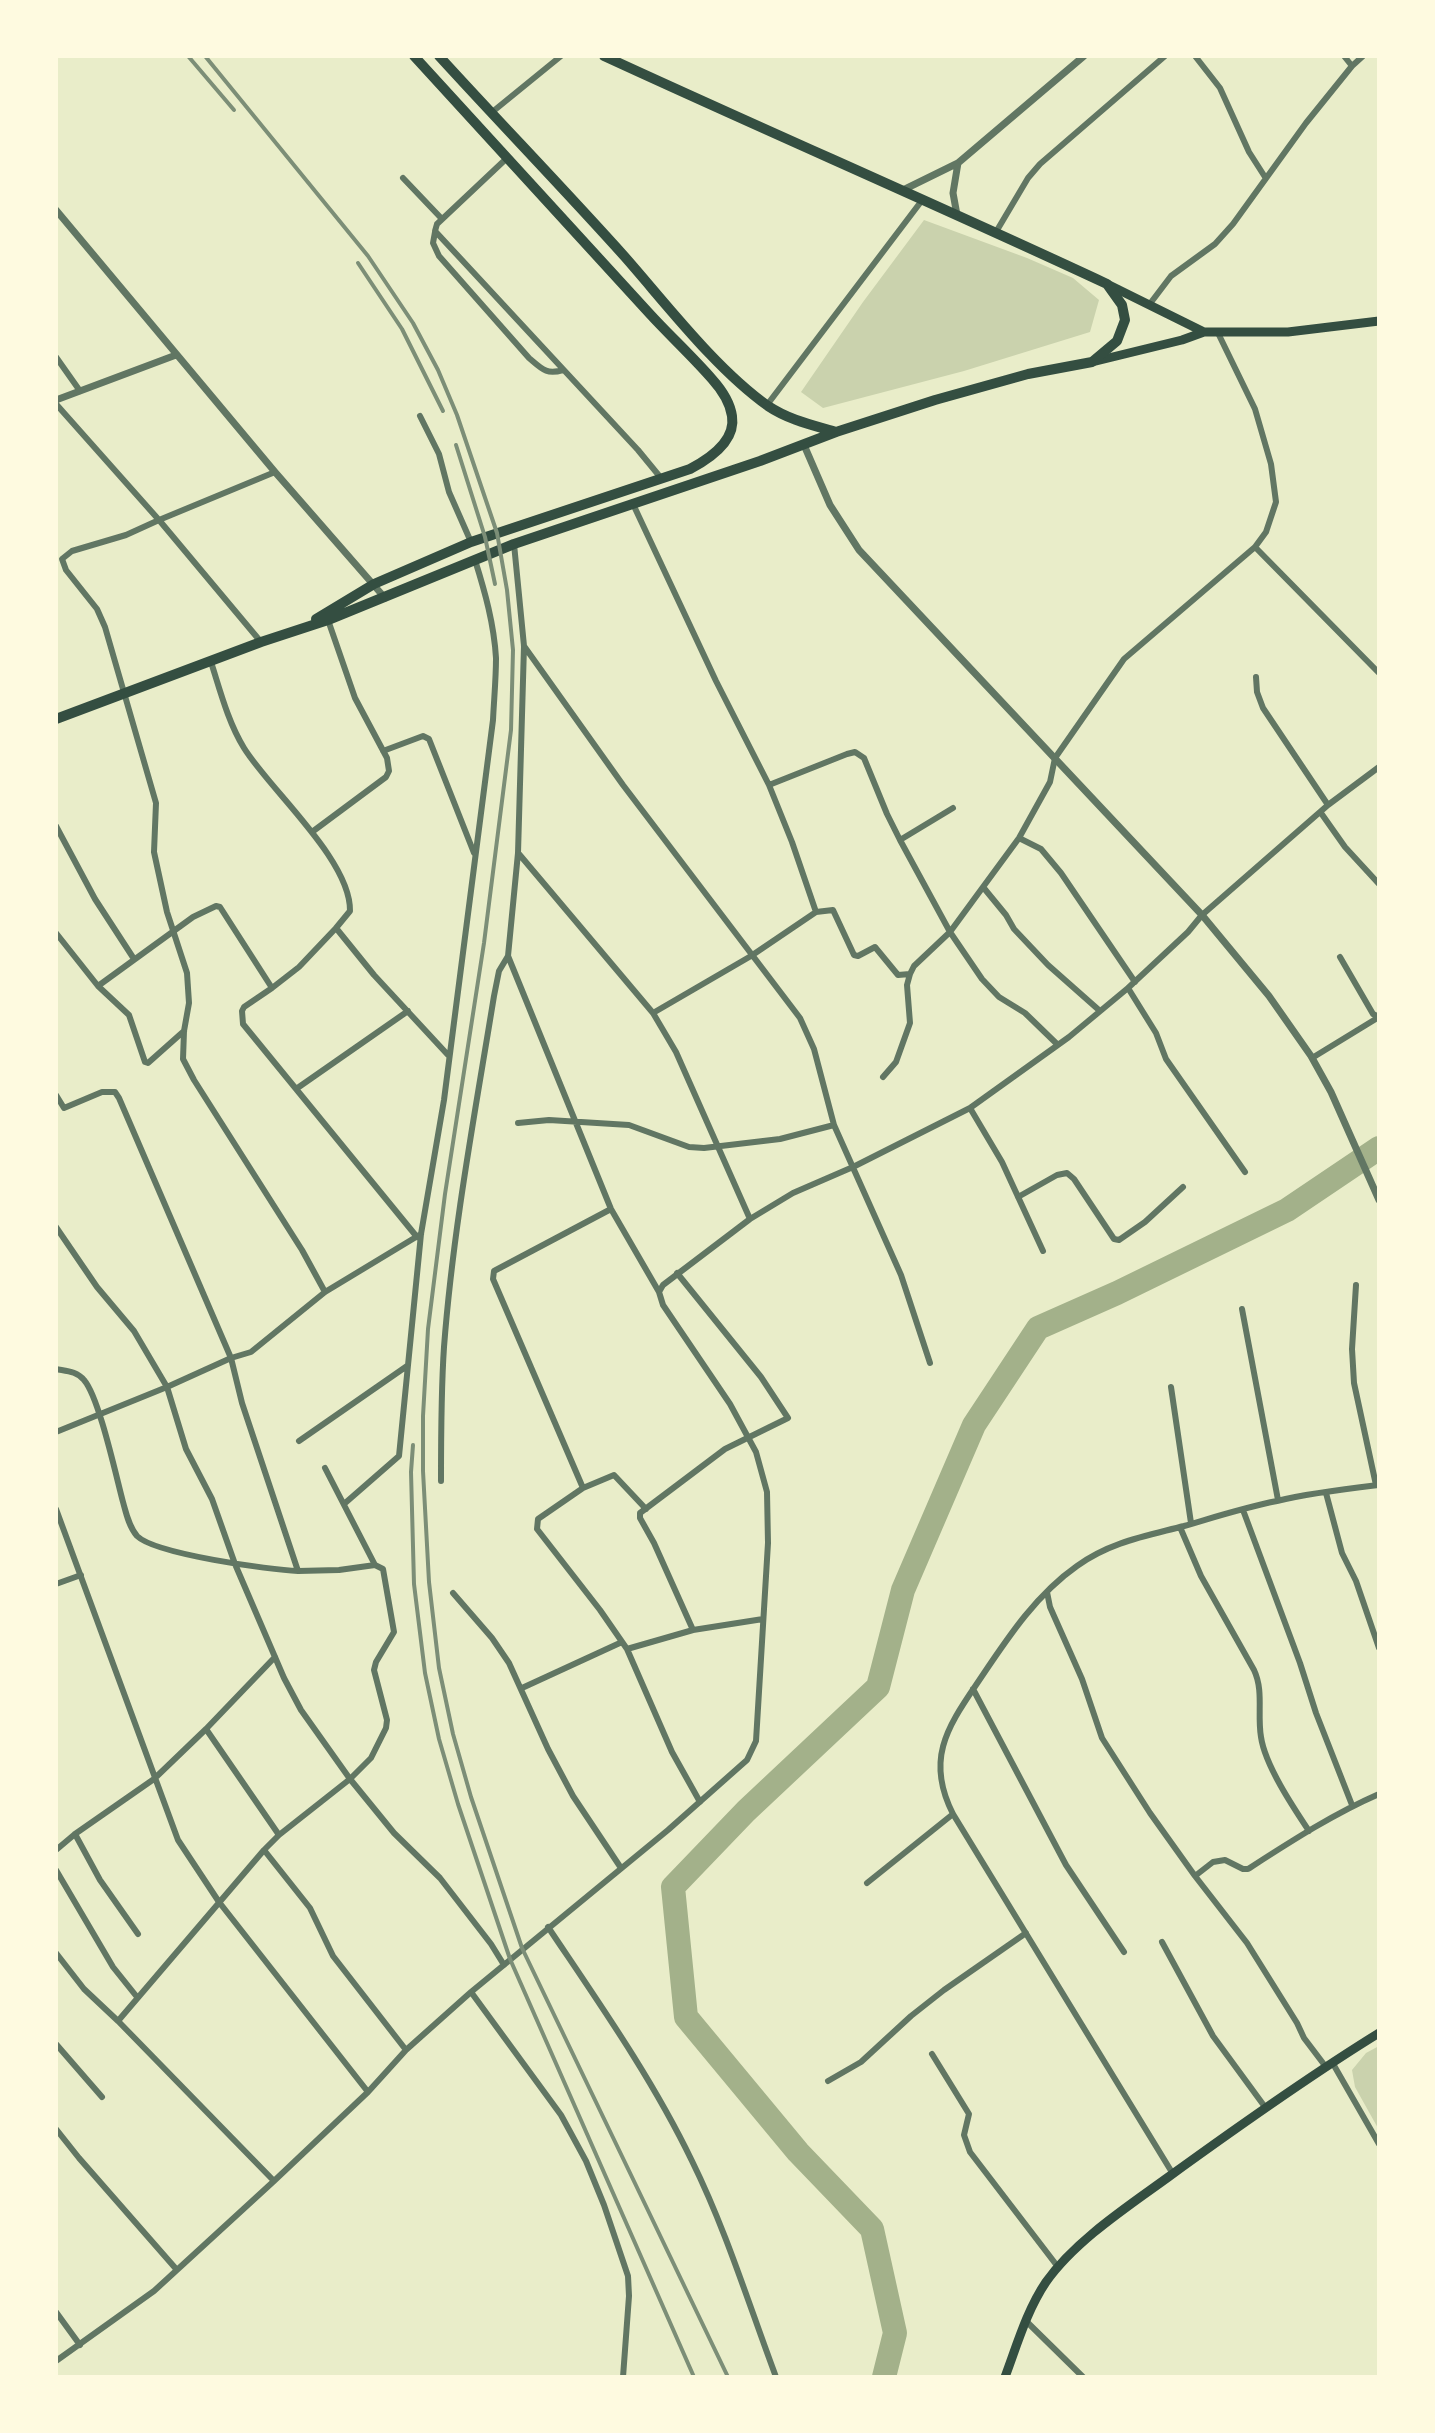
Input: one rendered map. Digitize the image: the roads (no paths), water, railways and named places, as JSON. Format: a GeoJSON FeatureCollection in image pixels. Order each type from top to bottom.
{"type":"FeatureCollection","features":[{"type":"Feature","properties":{"kind":"highway"},"geometry":{"type":"LineString","coordinates":[[301,628],[374,584],[471,542],[690,469],[720,448],[733,424],[728,402],[714,381],[414,56]]}},
{"type":"Feature","properties":{"kind":"highway"},"geometry":{"type":"LineString","coordinates":[[439,56],[726,369],[767,405],[793,420],[836,432]]}},
{"type":"Feature","properties":{"kind":"highway"},"geometry":{"type":"LineString","coordinates":[[56,719],[328,620],[514,544],[836,432],[1028,374],[1092,362],[1117,341],[1125,320],[1122,305],[1107,284],[604,56]]}},
{"type":"Feature","properties":{"kind":"highway"},"geometry":{"type":"LineString","coordinates":[[684,349],[697,337]]}},
{"type":"Feature","properties":{"kind":"main road"},"geometry":{"type":"LineString","coordinates":[[1107,284],[1204,332],[1288,332],[1379,321]]}},
{"type":"Feature","properties":{"kind":"main road"},"geometry":{"type":"LineString","coordinates":[[1092,362],[1204,332]]}},
{"type":"Feature","properties":{"kind":"main road"},"geometry":{"type":"LineString","coordinates":[[1005,2377],[1026,2321],[1058,2267],[1124,2210],[1173,2174],[1265,2107],[1379,2033]]}},
{"type":"Feature","properties":{"kind":"street"},"geometry":{"type":"LineString","coordinates":[[491,113],[561,56]]}},
{"type":"Feature","properties":{"kind":"street"},"geometry":{"type":"LineString","coordinates":[[903,190],[958,163],[1084,56]]}},
{"type":"Feature","properties":{"kind":"street"},"geometry":{"type":"LineString","coordinates":[[996,232],[1028,178],[1040,164],[1165,56]]}},
{"type":"Feature","properties":{"kind":"street"},"geometry":{"type":"LineString","coordinates":[[1195,56],[1220,88],[1249,152],[1265,177]]}},
{"type":"Feature","properties":{"kind":"street"},"geometry":{"type":"LineString","coordinates":[[1344,56],[1352,66]]}},
{"type":"Feature","properties":{"kind":"street"},"geometry":{"type":"LineString","coordinates":[[1149,305],[1171,276],[1224,234],[1265,177],[1363,56]]}},
{"type":"Feature","properties":{"kind":"street"},"geometry":{"type":"LineString","coordinates":[[507,158],[437,224],[433,243],[439,256],[529,358],[543,370],[553,373],[563,370]]}},
{"type":"Feature","properties":{"kind":"street"},"geometry":{"type":"LineString","coordinates":[[957,215],[953,193],[958,163]]}},
{"type":"Feature","properties":{"kind":"street"},"geometry":{"type":"LineString","coordinates":[[403,178],[442,219]]}},
{"type":"Feature","properties":{"kind":"street"},"geometry":{"type":"LineString","coordinates":[[767,405],[923,199]]}},
{"type":"Feature","properties":{"kind":"street"},"geometry":{"type":"LineString","coordinates":[[56,210],[275,472],[385,598]]}},
{"type":"Feature","properties":{"kind":"street"},"geometry":{"type":"LineString","coordinates":[[435,231],[661,478]]}},
{"type":"Feature","properties":{"kind":"street"},"geometry":{"type":"LineString","coordinates":[[883,1077],[896,1062],[910,1023],[907,985],[914,966],[950,932],[1019,838],[1050,782],[1055,758],[1124,659],[1255,547],[1266,532],[1276,502],[1271,464],[1255,409],[1218,333]]}},
{"type":"Feature","properties":{"kind":"street"},"geometry":{"type":"LineString","coordinates":[[176,355],[56,402],[261,642]]}},
{"type":"Feature","properties":{"kind":"street"},"geometry":{"type":"LineString","coordinates":[[56,357],[80,391]]}},
{"type":"Feature","properties":{"kind":"street"},"geometry":{"type":"LineString","coordinates":[[420,416],[439,454],[449,492],[471,542]]}},
{"type":"Feature","properties":{"kind":"street"},"geometry":{"type":"LineString","coordinates":[[804,445],[830,505],[859,550],[1202,915],[1269,996],[1312,1058],[1331,1092],[1379,1200]]}},
{"type":"Feature","properties":{"kind":"street"},"geometry":{"type":"LineString","coordinates":[[275,472],[117,538],[72,551],[62,559],[66,570],[97,609],[156,803],[154,852],[189,990],[183,1059],[325,1292]]}},
{"type":"Feature","properties":{"kind":"street"},"geometry":{"type":"LineString","coordinates":[[633,504],[769,785],[816,912]]}},
{"type":"Feature","properties":{"kind":"street"},"geometry":{"type":"LineString","coordinates":[[441,1481],[441,1407],[455,1245],[494,996],[499,971],[508,956],[518,853],[524,646],[514,544]]}},
{"type":"Feature","properties":{"kind":"street"},"geometry":{"type":"LineString","coordinates":[[1255,547],[1379,673]]}},
{"type":"Feature","properties":{"kind":"street"},"geometry":{"type":"LineString","coordinates":[[344,1504],[399,1457],[419,1235],[444,1100],[496,681],[487,597],[475,560]]}},
{"type":"Feature","properties":{"kind":"street"},"geometry":{"type":"LineString","coordinates":[[312,832],[387,776],[389,765],[355,698],[328,620]]}},
{"type":"Feature","properties":{"kind":"street"},"geometry":{"type":"LineString","coordinates":[[524,646],[623,785],[800,1018],[824,1082],[834,1125],[901,1275],[930,1363]]}},
{"type":"Feature","properties":{"kind":"street"},"geometry":{"type":"LineString","coordinates":[[211,662],[244,748],[312,832],[338,871],[350,900],[348,915],[299,967],[244,1007],[243,1024],[419,1235]]}},
{"type":"Feature","properties":{"kind":"street"},"geometry":{"type":"LineString","coordinates":[[1256,677],[1263,708],[1328,805]]}},
{"type":"Feature","properties":{"kind":"street"},"geometry":{"type":"LineString","coordinates":[[383,751],[423,736],[429,739],[475,854]]}},
{"type":"Feature","properties":{"kind":"street"},"geometry":{"type":"LineString","coordinates":[[769,785],[847,754],[860,754],[900,840],[950,932],[982,979],[999,997],[1025,1013],[1058,1045]]}},
{"type":"Feature","properties":{"kind":"street"},"geometry":{"type":"LineString","coordinates":[[659,1292],[677,1273],[750,1219],[793,1193],[853,1167],[970,1108],[1058,1045],[1135,982],[1202,915],[1328,805],[1379,767]]}},
{"type":"Feature","properties":{"kind":"street"},"geometry":{"type":"LineString","coordinates":[[900,840],[953,808]]}},
{"type":"Feature","properties":{"kind":"street"},"geometry":{"type":"LineString","coordinates":[[1321,813],[1345,847],[1379,884]]}},
{"type":"Feature","properties":{"kind":"street"},"geometry":{"type":"LineString","coordinates":[[56,826],[95,899],[134,959]]}},
{"type":"Feature","properties":{"kind":"street"},"geometry":{"type":"LineString","coordinates":[[1019,838],[1041,849],[1061,873],[1135,982]]}},
{"type":"Feature","properties":{"kind":"street"},"geometry":{"type":"LineString","coordinates":[[518,853],[653,1013],[676,1052],[750,1219]]}},
{"type":"Feature","properties":{"kind":"street"},"geometry":{"type":"LineString","coordinates":[[983,887],[1014,929],[1048,965],[1100,1011]]}},
{"type":"Feature","properties":{"kind":"street"},"geometry":{"type":"LineString","coordinates":[[98,986],[173,931],[212,907],[220,907],[272,988]]}},
{"type":"Feature","properties":{"kind":"street"},"geometry":{"type":"LineString","coordinates":[[653,1013],[751,956],[816,912],[833,910],[854,955],[875,947],[898,975],[910,974]]}},
{"type":"Feature","properties":{"kind":"street"},"geometry":{"type":"LineString","coordinates":[[336,928],[448,1055]]}},
{"type":"Feature","properties":{"kind":"street"},"geometry":{"type":"LineString","coordinates":[[56,933],[98,986],[129,1015],[145,1062],[148,1063],[184,1031]]}},
{"type":"Feature","properties":{"kind":"street"},"geometry":{"type":"LineString","coordinates":[[56,2361],[154,2291],[368,2092],[406,2050],[522,1948],[747,1760],[756,1741],[768,1543],[767,1492],[762,1471],[748,1436],[730,1404],[665,1308],[611,1209],[508,956]]}},
{"type":"Feature","properties":{"kind":"street"},"geometry":{"type":"LineString","coordinates":[[1340,957],[1373,1014],[1379,1017]]}},
{"type":"Feature","properties":{"kind":"street"},"geometry":{"type":"LineString","coordinates":[[1128,988],[1156,1033],[1166,1059],[1245,1172]]}},
{"type":"Feature","properties":{"kind":"street"},"geometry":{"type":"LineString","coordinates":[[296,1089],[408,1011]]}},
{"type":"Feature","properties":{"kind":"street"},"geometry":{"type":"LineString","coordinates":[[1312,1058],[1379,1017]]}},
{"type":"Feature","properties":{"kind":"street"},"geometry":{"type":"LineString","coordinates":[[56,1095],[59,1106],[66,1107],[110,1091],[119,1098],[231,1358],[246,1418],[298,1571]]}},
{"type":"Feature","properties":{"kind":"street"},"geometry":{"type":"LineString","coordinates":[[970,1108],[1002,1162],[1043,1251]]}},
{"type":"Feature","properties":{"kind":"street"},"geometry":{"type":"LineString","coordinates":[[518,1123],[549,1120],[629,1125],[689,1147],[780,1139],[834,1125]]}},
{"type":"Feature","properties":{"kind":"street"},"geometry":{"type":"LineString","coordinates":[[1018,1197],[1057,1175],[1067,1173],[1114,1239],[1119,1240],[1145,1222],[1183,1187]]}},
{"type":"Feature","properties":{"kind":"street"},"geometry":{"type":"LineString","coordinates":[[583,1488],[493,1279],[493,1272],[611,1209]]}},
{"type":"Feature","properties":{"kind":"street"},"geometry":{"type":"LineString","coordinates":[[56,1227],[97,1287],[134,1331],[167,1387],[186,1449],[212,1499],[235,1564],[301,1710],[350,1779],[394,1833],[440,1878],[504,1965]]}},
{"type":"Feature","properties":{"kind":"street"},"geometry":{"type":"LineString","coordinates":[[56,1432],[260,1347],[325,1292],[419,1235]]}},
{"type":"Feature","properties":{"kind":"street"},"geometry":{"type":"LineString","coordinates":[[677,1273],[761,1377],[788,1418],[725,1449],[640,1513],[693,1630]]}},
{"type":"Feature","properties":{"kind":"street"},"geometry":{"type":"LineString","coordinates":[[1173,2174],[953,1814],[944,1787],[940,1755],[946,1732],[1013,1630],[1047,1592],[1076,1566],[1117,1543],[1191,1523],[1278,1500],[1378,1485],[1354,1383],[1352,1349],[1356,1285]]}},
{"type":"Feature","properties":{"kind":"street"},"geometry":{"type":"LineString","coordinates":[[1242,1309],[1278,1500]]}},
{"type":"Feature","properties":{"kind":"street"},"geometry":{"type":"LineString","coordinates":[[299,1441],[407,1366]]}},
{"type":"Feature","properties":{"kind":"street"},"geometry":{"type":"LineString","coordinates":[[56,1369],[75,1372],[83,1378],[98,1414],[125,1510],[137,1535],[146,1542],[268,1570],[339,1570],[380,1566],[384,1572],[394,1626],[394,1632],[374,1670],[387,1724],[371,1758],[264,1850],[118,2021]]}},
{"type":"Feature","properties":{"kind":"street"},"geometry":{"type":"LineString","coordinates":[[1171,1387],[1191,1523]]}},
{"type":"Feature","properties":{"kind":"street"},"geometry":{"type":"LineString","coordinates":[[325,1468],[375,1565]]}},
{"type":"Feature","properties":{"kind":"street"},"geometry":{"type":"LineString","coordinates":[[646,1509],[614,1475],[583,1488],[538,1519],[537,1529],[627,1649],[672,1752],[700,1802]]}},
{"type":"Feature","properties":{"kind":"street"},"geometry":{"type":"LineString","coordinates":[[1326,1493],[1342,1553],[1360,1591],[1379,1648]]}},
{"type":"Feature","properties":{"kind":"street"},"geometry":{"type":"LineString","coordinates":[[56,1509],[178,1840],[219,1902],[368,2092]]}},
{"type":"Feature","properties":{"kind":"street"},"geometry":{"type":"LineString","coordinates":[[1243,1510],[1352,1805]]}},
{"type":"Feature","properties":{"kind":"street"},"geometry":{"type":"LineString","coordinates":[[1180,1527],[1201,1576],[1259,1681],[1261,1741],[1285,1794],[1309,1831]]}},
{"type":"Feature","properties":{"kind":"street"},"geometry":{"type":"LineString","coordinates":[[56,1584],[81,1575]]}},
{"type":"Feature","properties":{"kind":"street"},"geometry":{"type":"LineString","coordinates":[[1047,1592],[1050,1607],[1082,1679],[1102,1738],[1150,1813],[1247,1943],[1304,2038],[1329,2065],[1379,2144]]}},
{"type":"Feature","properties":{"kind":"street"},"geometry":{"type":"LineString","coordinates":[[453,1593],[509,1663],[573,1796],[621,1868]]}},
{"type":"Feature","properties":{"kind":"street"},"geometry":{"type":"LineString","coordinates":[[627,1649],[693,1630],[763,1619]]}},
{"type":"Feature","properties":{"kind":"street"},"geometry":{"type":"LineString","coordinates":[[522,1688],[622,1642]]}},
{"type":"Feature","properties":{"kind":"street"},"geometry":{"type":"LineString","coordinates":[[56,1850],[154,1779],[275,1657]]}},
{"type":"Feature","properties":{"kind":"street"},"geometry":{"type":"LineString","coordinates":[[973,1689],[1066,1865],[1124,1952]]}},
{"type":"Feature","properties":{"kind":"street"},"geometry":{"type":"LineString","coordinates":[[206,1729],[279,1835]]}},
{"type":"Feature","properties":{"kind":"street"},"geometry":{"type":"LineString","coordinates":[[1195,1876],[1213,1862],[1225,1860],[1248,1869],[1352,1805],[1379,1794]]}},
{"type":"Feature","properties":{"kind":"street"},"geometry":{"type":"LineString","coordinates":[[867,1883],[953,1814]]}},
{"type":"Feature","properties":{"kind":"street"},"geometry":{"type":"LineString","coordinates":[[75,1834],[100,1880],[138,1934]]}},
{"type":"Feature","properties":{"kind":"street"},"geometry":{"type":"LineString","coordinates":[[264,1850],[310,1908],[333,1956],[406,2050]]}},
{"type":"Feature","properties":{"kind":"street"},"geometry":{"type":"LineString","coordinates":[[56,1870],[113,1967],[137,1997]]}},
{"type":"Feature","properties":{"kind":"street"},"geometry":{"type":"LineString","coordinates":[[548,1927],[615,2024],[692,2161],[724,2235],[776,2377]]}},
{"type":"Feature","properties":{"kind":"street"},"geometry":{"type":"LineString","coordinates":[[828,2081],[861,2062],[922,2007],[1026,1933]]}},
{"type":"Feature","properties":{"kind":"street"},"geometry":{"type":"LineString","coordinates":[[1162,1942],[1213,2036],[1265,2107]]}},
{"type":"Feature","properties":{"kind":"street"},"geometry":{"type":"LineString","coordinates":[[56,1953],[84,1989],[274,2181]]}},
{"type":"Feature","properties":{"kind":"street"},"geometry":{"type":"LineString","coordinates":[[471,1992],[561,2115],[586,2161],[604,2205],[628,2276],[623,2377]]}},
{"type":"Feature","properties":{"kind":"street"},"geometry":{"type":"LineString","coordinates":[[56,2044],[102,2097]]}},
{"type":"Feature","properties":{"kind":"street"},"geometry":{"type":"LineString","coordinates":[[932,2054],[969,2114],[964,2135],[970,2152],[1058,2267]]}},
{"type":"Feature","properties":{"kind":"street"},"geometry":{"type":"LineString","coordinates":[[56,2129],[177,2270]]}},
{"type":"Feature","properties":{"kind":"street"},"geometry":{"type":"LineString","coordinates":[[56,2312],[80,2345]]}},
{"type":"Feature","properties":{"kind":"street"},"geometry":{"type":"LineString","coordinates":[[1026,2321],[1083,2377]]}},
{"type":"Feature","properties":{"kind":"waterway"},"geometry":{"type":"LineString","coordinates":[[884,2377],[895,2333],[872,2229],[798,2152],[686,2017],[673,1887],[746,1811],[878,1687],[903,1590],[974,1425],[1038,1328],[1287,1210],[1379,1148]]}},
{"type":"Feature","properties":{"kind":"railway"},"geometry":{"type":"LineString","coordinates":[[188,56],[234,110]]}},
{"type":"Feature","properties":{"kind":"railway"},"geometry":{"type":"LineString","coordinates":[[205,56],[368,256],[413,323],[457,415],[497,533],[513,650],[511,730],[484,943],[445,1194],[428,1329],[423,1416],[429,1582],[439,1668],[471,1797],[522,1948],[728,2377]]}},
{"type":"Feature","properties":{"kind":"railway"},"geometry":{"type":"LineString","coordinates":[[358,263],[402,329],[443,411]]}},
{"type":"Feature","properties":{"kind":"railway"},"geometry":{"type":"LineString","coordinates":[[456,445],[485,537],[495,584]]}},
{"type":"Feature","properties":{"kind":"railway"},"geometry":{"type":"LineString","coordinates":[[413,1445],[414,1584],[425,1673],[439,1739],[458,1804],[510,1959],[694,2377]]}}]}
